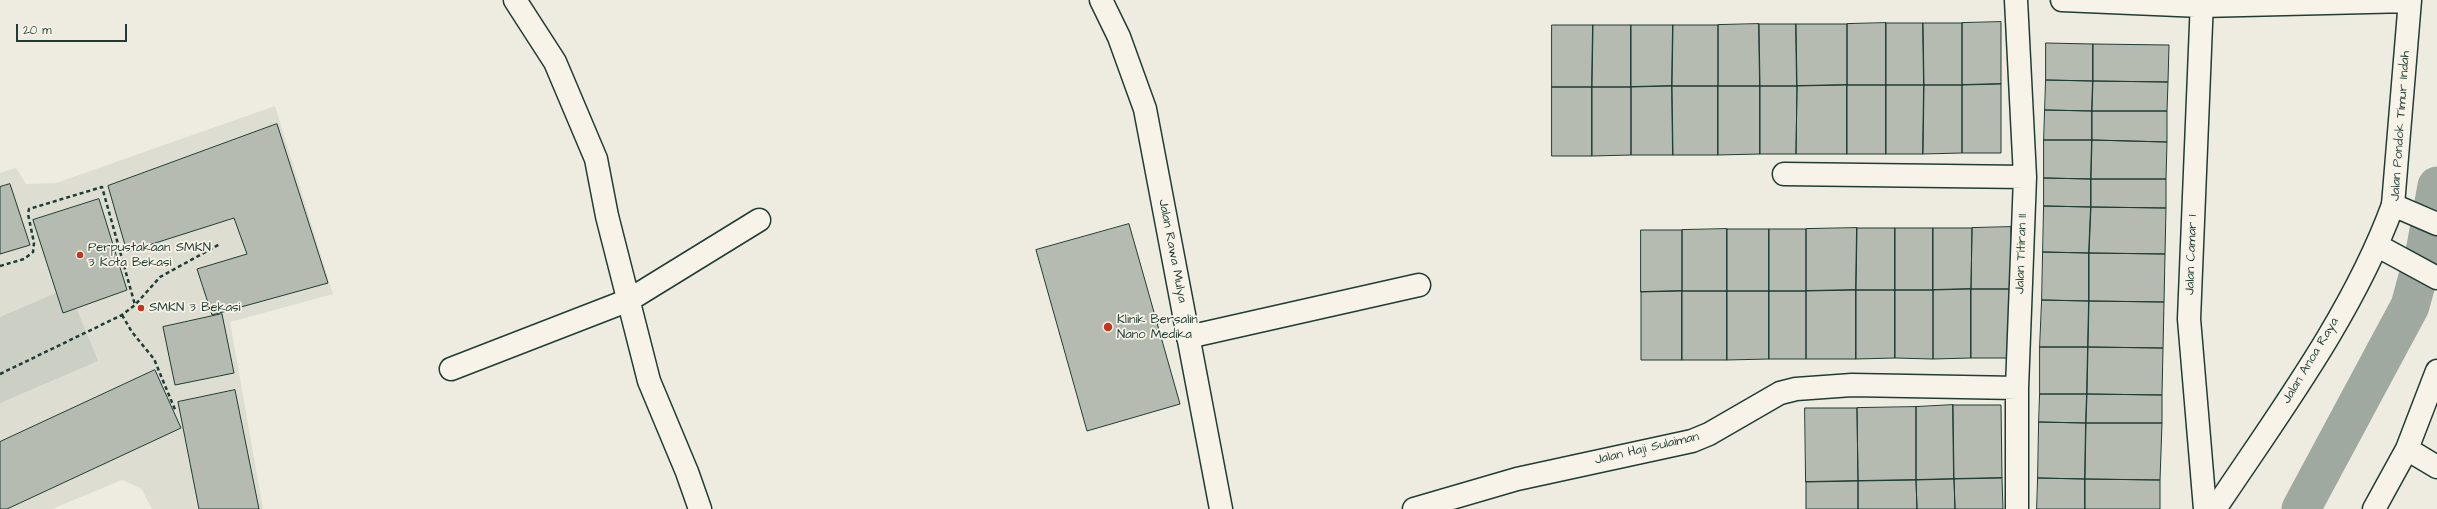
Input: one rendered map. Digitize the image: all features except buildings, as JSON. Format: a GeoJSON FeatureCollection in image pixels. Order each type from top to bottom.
{"type":"FeatureCollection","features":[{"type":"Feature","properties":{"kind":"street"},"geometry":{"type":"LineString","coordinates":[[515,0],[555,62],[596,159],[607,216],[649,381],[677,444],[700,509]]}},
{"type":"Feature","properties":{"kind":"street","name":"Jalan Rawa Mulya"},"geometry":{"type":"LineString","coordinates":[[1101,0],[1119,37],[1145,110],[1221,509]]}},
{"type":"Feature","properties":{"kind":"street","name":"Jalan Titiran II"},"geometry":{"type":"LineString","coordinates":[[2016,0],[2025,177],[2017,388],[2017,509]]}},
{"type":"Feature","properties":{"kind":"street"},"geometry":{"type":"LineString","coordinates":[[2062,0],[2202,3],[2410,0]]}},
{"type":"Feature","properties":{"kind":"street","name":"Jalan Pondok Timur Indah"},"geometry":{"type":"LineString","coordinates":[[2410,0],[2393,206],[2429,221]]}},
{"type":"Feature","properties":{"kind":"street","name":"Jalan Camar 1"},"geometry":{"type":"LineString","coordinates":[[2202,3],[2189,319],[2205,509]]}},
{"type":"Feature","properties":{"kind":"street"},"geometry":{"type":"LineString","coordinates":[[1784,174],[2025,177]]}},
{"type":"Feature","properties":{"kind":"street","name":"Jalan Anoa Raya"},"geometry":{"type":"LineString","coordinates":[[2215,509],[2315,357],[2378,246],[2393,206]]}},
{"type":"Feature","properties":{"kind":"street"},"geometry":{"type":"LineString","coordinates":[[451,369],[629,300],[758,220]]}},
{"type":"Feature","properties":{"kind":"street"},"geometry":{"type":"LineString","coordinates":[[2378,246],[2437,278]]}},
{"type":"Feature","properties":{"kind":"street"},"geometry":{"type":"LineString","coordinates":[[1188,337],[1419,285]]}},
{"type":"Feature","properties":{"kind":"street"},"geometry":{"type":"LineString","coordinates":[[2374,509],[2407,449],[2437,371]]}},
{"type":"Feature","properties":{"kind":"street","name":"Jalan Haji Sulaiman"},"geometry":{"type":"LineString","coordinates":[[1414,509],[1517,479],[1692,441],[1708,434],[1780,393],[1796,389],[1852,385],[2017,388]]}},
{"type":"Feature","properties":{"kind":"street"},"geometry":{"type":"LineString","coordinates":[[2407,449],[2437,467]]}},
{"type":"Feature","properties":{"kind":"path"},"geometry":{"type":"LineString","coordinates":[[0,266],[24,259],[33,252],[34,243],[28,214],[29,209],[102,187],[135,305]]}},
{"type":"Feature","properties":{"kind":"path"},"geometry":{"type":"LineString","coordinates":[[0,374],[122,315],[135,305],[160,277],[220,244]]}},
{"type":"Feature","properties":{"kind":"path"},"geometry":{"type":"LineString","coordinates":[[122,315],[132,332],[154,359],[176,412]]}},
{"type":"Feature","properties":{"kind":"shaded area","name":"SMKN 3 Bekasi"},"geometry":{"type":"Polygon","coordinates":[[[275,106],[333,294],[230,322],[263,509],[152,509],[141,488],[122,480],[52,509],[0,509],[0,173],[16,168],[26,184],[56,183],[275,106]]]}},
{"type":"Feature","properties":{"kind":"shaded area"},"geometry":{"type":"Polygon","coordinates":[[[68,288],[98,361],[0,403],[0,317],[68,288]]]}},
{"type":"Feature","properties":{"kind":"waterway"},"geometry":{"type":"LineString","coordinates":[[2301,509],[2410,306],[2426,247],[2437,186]]}},
{"type":"Feature","properties":{"kind":"place","name":"Perpustakaan SMKN 3 Kota Bekasi"},"geometry":{"type":"Point","coordinates":[80,255]}},
{"type":"Feature","properties":{"kind":"place","name":"SMKN 3 Bekasi"},"geometry":{"type":"Point","coordinates":[141,308]}},
{"type":"Feature","properties":{"kind":"place","name":"Klinik Bersalin Nano Medika"},"geometry":{"type":"Point","coordinates":[1108,327]}}]}
